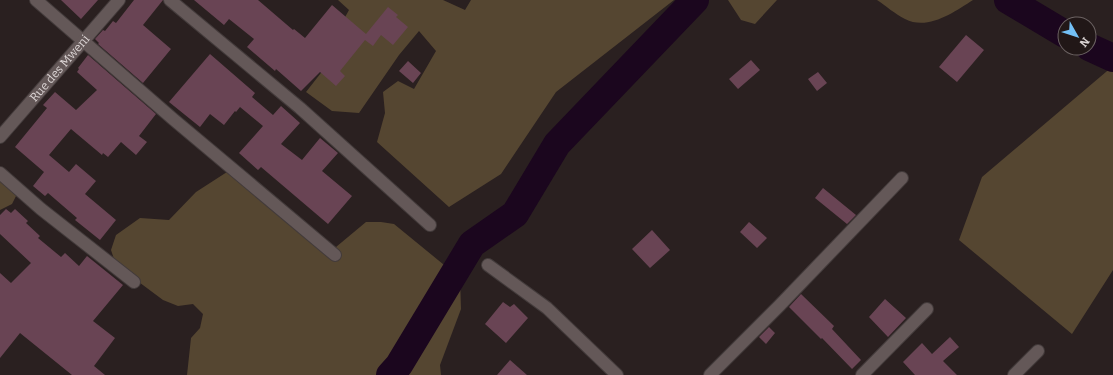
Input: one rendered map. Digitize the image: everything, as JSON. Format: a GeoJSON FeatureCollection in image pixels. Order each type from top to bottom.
{"type":"FeatureCollection","features":[{"type":"Feature","properties":{"kind":"street"},"geometry":{"type":"LineString","coordinates":[[36,0],[173,119],[335,255]]}},
{"type":"Feature","properties":{"kind":"street","name":"Rue des Mweni"},"geometry":{"type":"LineString","coordinates":[[0,137],[119,0]]}},
{"type":"Feature","properties":{"kind":"street"},"geometry":{"type":"LineString","coordinates":[[170,0],[300,108],[430,225]]}},
{"type":"Feature","properties":{"kind":"street"},"geometry":{"type":"LineString","coordinates":[[0,173],[41,208],[134,282]]}},
{"type":"Feature","properties":{"kind":"street"},"geometry":{"type":"LineString","coordinates":[[710,375],[780,305],[902,178]]}},
{"type":"Feature","properties":{"kind":"street"},"geometry":{"type":"LineString","coordinates":[[488,265],[547,308],[617,375]]}},
{"type":"Feature","properties":{"kind":"street"},"geometry":{"type":"LineString","coordinates":[[862,375],[927,309]]}},
{"type":"Feature","properties":{"kind":"street"},"geometry":{"type":"LineString","coordinates":[[1014,375],[1038,352]]}},
{"type":"Feature","properties":{"kind":"shaded area"},"geometry":{"type":"Polygon","coordinates":[[[338,0],[443,0],[465,10],[471,0],[674,0],[556,92],[501,174],[449,207],[377,142],[385,113],[383,92],[398,81],[414,89],[436,51],[419,31],[399,55],[359,113],[332,111],[306,92],[335,55],[328,48],[349,10],[338,0]]]}},
{"type":"Feature","properties":{"kind":"shaded area"},"geometry":{"type":"Polygon","coordinates":[[[728,0],[777,0],[755,24],[741,20],[728,0]]]}},
{"type":"Feature","properties":{"kind":"shaded area"},"geometry":{"type":"Polygon","coordinates":[[[877,0],[973,0],[958,10],[932,21],[923,23],[905,19],[877,0]]]}},
{"type":"Feature","properties":{"kind":"shaded area"},"geometry":{"type":"Polygon","coordinates":[[[1113,66],[1113,270],[1072,334],[959,240],[982,177],[1113,66]]]}},
{"type":"Feature","properties":{"kind":"shaded area"},"geometry":{"type":"Polygon","coordinates":[[[227,172],[330,252],[366,222],[394,224],[460,278],[461,309],[440,365],[441,375],[187,375],[191,338],[200,328],[203,314],[193,304],[178,306],[163,300],[116,265],[111,250],[116,235],[140,218],[169,220],[196,192],[227,172]]]}},
{"type":"Feature","properties":{"kind":"shaded area"},"geometry":{"type":"Polygon","coordinates":[[[0,178],[17,194],[12,204],[0,210],[0,178]]]}},
{"type":"Feature","properties":{"kind":"building"},"geometry":{"type":"Polygon","coordinates":[[[61,0],[98,0],[81,19],[61,0]]]}},
{"type":"Feature","properties":{"kind":"building"},"geometry":{"type":"Polygon","coordinates":[[[134,0],[163,0],[143,25],[171,49],[143,83],[98,44],[99,43],[95,39],[103,30],[105,31],[113,21],[116,23],[134,0]]]}},
{"type":"Feature","properties":{"kind":"building"},"geometry":{"type":"Polygon","coordinates":[[[194,0],[258,0],[293,30],[294,29],[305,38],[332,5],[366,34],[388,7],[398,15],[396,17],[408,27],[393,45],[381,35],[373,46],[365,40],[340,71],[345,76],[336,86],[320,72],[301,91],[276,69],[275,71],[247,47],[254,39],[229,19],[224,25],[194,0]]]}},
{"type":"Feature","properties":{"kind":"building"},"geometry":{"type":"Polygon","coordinates":[[[966,35],[984,50],[957,82],[939,67],[966,35]]]}},
{"type":"Feature","properties":{"kind":"building"},"geometry":{"type":"Polygon","coordinates":[[[210,54],[255,93],[252,97],[273,115],[281,106],[300,123],[281,144],[302,160],[320,138],[338,153],[322,171],[352,196],[328,224],[261,167],[258,170],[239,153],[263,126],[240,107],[224,125],[210,114],[200,127],[169,102],[210,54]]]}},
{"type":"Feature","properties":{"kind":"building"},"geometry":{"type":"Polygon","coordinates":[[[88,55],[156,114],[139,136],[147,142],[136,155],[121,142],[108,157],[103,153],[102,155],[71,129],[49,155],[69,172],[76,164],[96,181],[85,194],[116,220],[100,240],[75,220],[77,218],[48,193],[45,196],[33,186],[44,172],[15,147],[47,108],[43,105],[55,92],[76,110],[97,90],[77,72],[79,69],[78,68],[88,55]]]}},
{"type":"Feature","properties":{"kind":"building"},"geometry":{"type":"Polygon","coordinates":[[[751,60],[760,70],[738,89],[729,79],[751,60]]]}},
{"type":"Feature","properties":{"kind":"building"},"geometry":{"type":"Polygon","coordinates":[[[408,61],[421,73],[413,83],[399,71],[408,61]]]}},
{"type":"Feature","properties":{"kind":"building"},"geometry":{"type":"Polygon","coordinates":[[[818,72],[827,83],[817,91],[808,79],[818,72]]]}},
{"type":"Feature","properties":{"kind":"building"},"geometry":{"type":"Polygon","coordinates":[[[823,188],[856,215],[847,224],[815,198],[823,188]]]}},
{"type":"Feature","properties":{"kind":"building"},"geometry":{"type":"Polygon","coordinates":[[[6,209],[11,213],[15,209],[28,221],[26,223],[40,236],[38,238],[61,257],[65,253],[79,266],[87,256],[123,285],[93,321],[115,338],[94,366],[105,375],[72,375],[20,333],[0,358],[0,273],[11,283],[31,263],[0,234],[0,215],[6,209]]]}},
{"type":"Feature","properties":{"kind":"building"},"geometry":{"type":"Polygon","coordinates":[[[749,222],[767,238],[757,248],[740,232],[749,222]]]}},
{"type":"Feature","properties":{"kind":"building"},"geometry":{"type":"Polygon","coordinates":[[[652,230],[670,250],[650,268],[632,249],[652,230]]]}},
{"type":"Feature","properties":{"kind":"building"},"geometry":{"type":"Polygon","coordinates":[[[801,294],[834,326],[832,329],[861,360],[852,369],[789,307],[801,294]]]}},
{"type":"Feature","properties":{"kind":"building"},"geometry":{"type":"Polygon","coordinates":[[[885,299],[906,318],[888,337],[869,317],[885,299]]]}},
{"type":"Feature","properties":{"kind":"building"},"geometry":{"type":"Polygon","coordinates":[[[503,302],[510,307],[514,304],[528,318],[506,343],[485,324],[503,302]]]}},
{"type":"Feature","properties":{"kind":"building"},"geometry":{"type":"Polygon","coordinates":[[[769,327],[775,333],[766,344],[759,337],[769,327]]]}},
{"type":"Feature","properties":{"kind":"building"},"geometry":{"type":"Polygon","coordinates":[[[950,337],[959,347],[943,361],[957,375],[915,375],[903,362],[922,343],[932,354],[950,337]]]}},
{"type":"Feature","properties":{"kind":"building"},"geometry":{"type":"Polygon","coordinates":[[[510,360],[527,375],[497,375],[510,360]]]}},
{"type":"Feature","properties":{"kind":"waterway"},"geometry":{"type":"LineString","coordinates":[[390,375],[399,365],[472,244],[515,214],[557,144],[695,0]]}},
{"type":"Feature","properties":{"kind":"waterway"},"geometry":{"type":"LineString","coordinates":[[1008,0],[1057,29]]}},
{"type":"Feature","properties":{"kind":"waterway"},"geometry":{"type":"LineString","coordinates":[[1097,51],[1113,58]]}}]}
